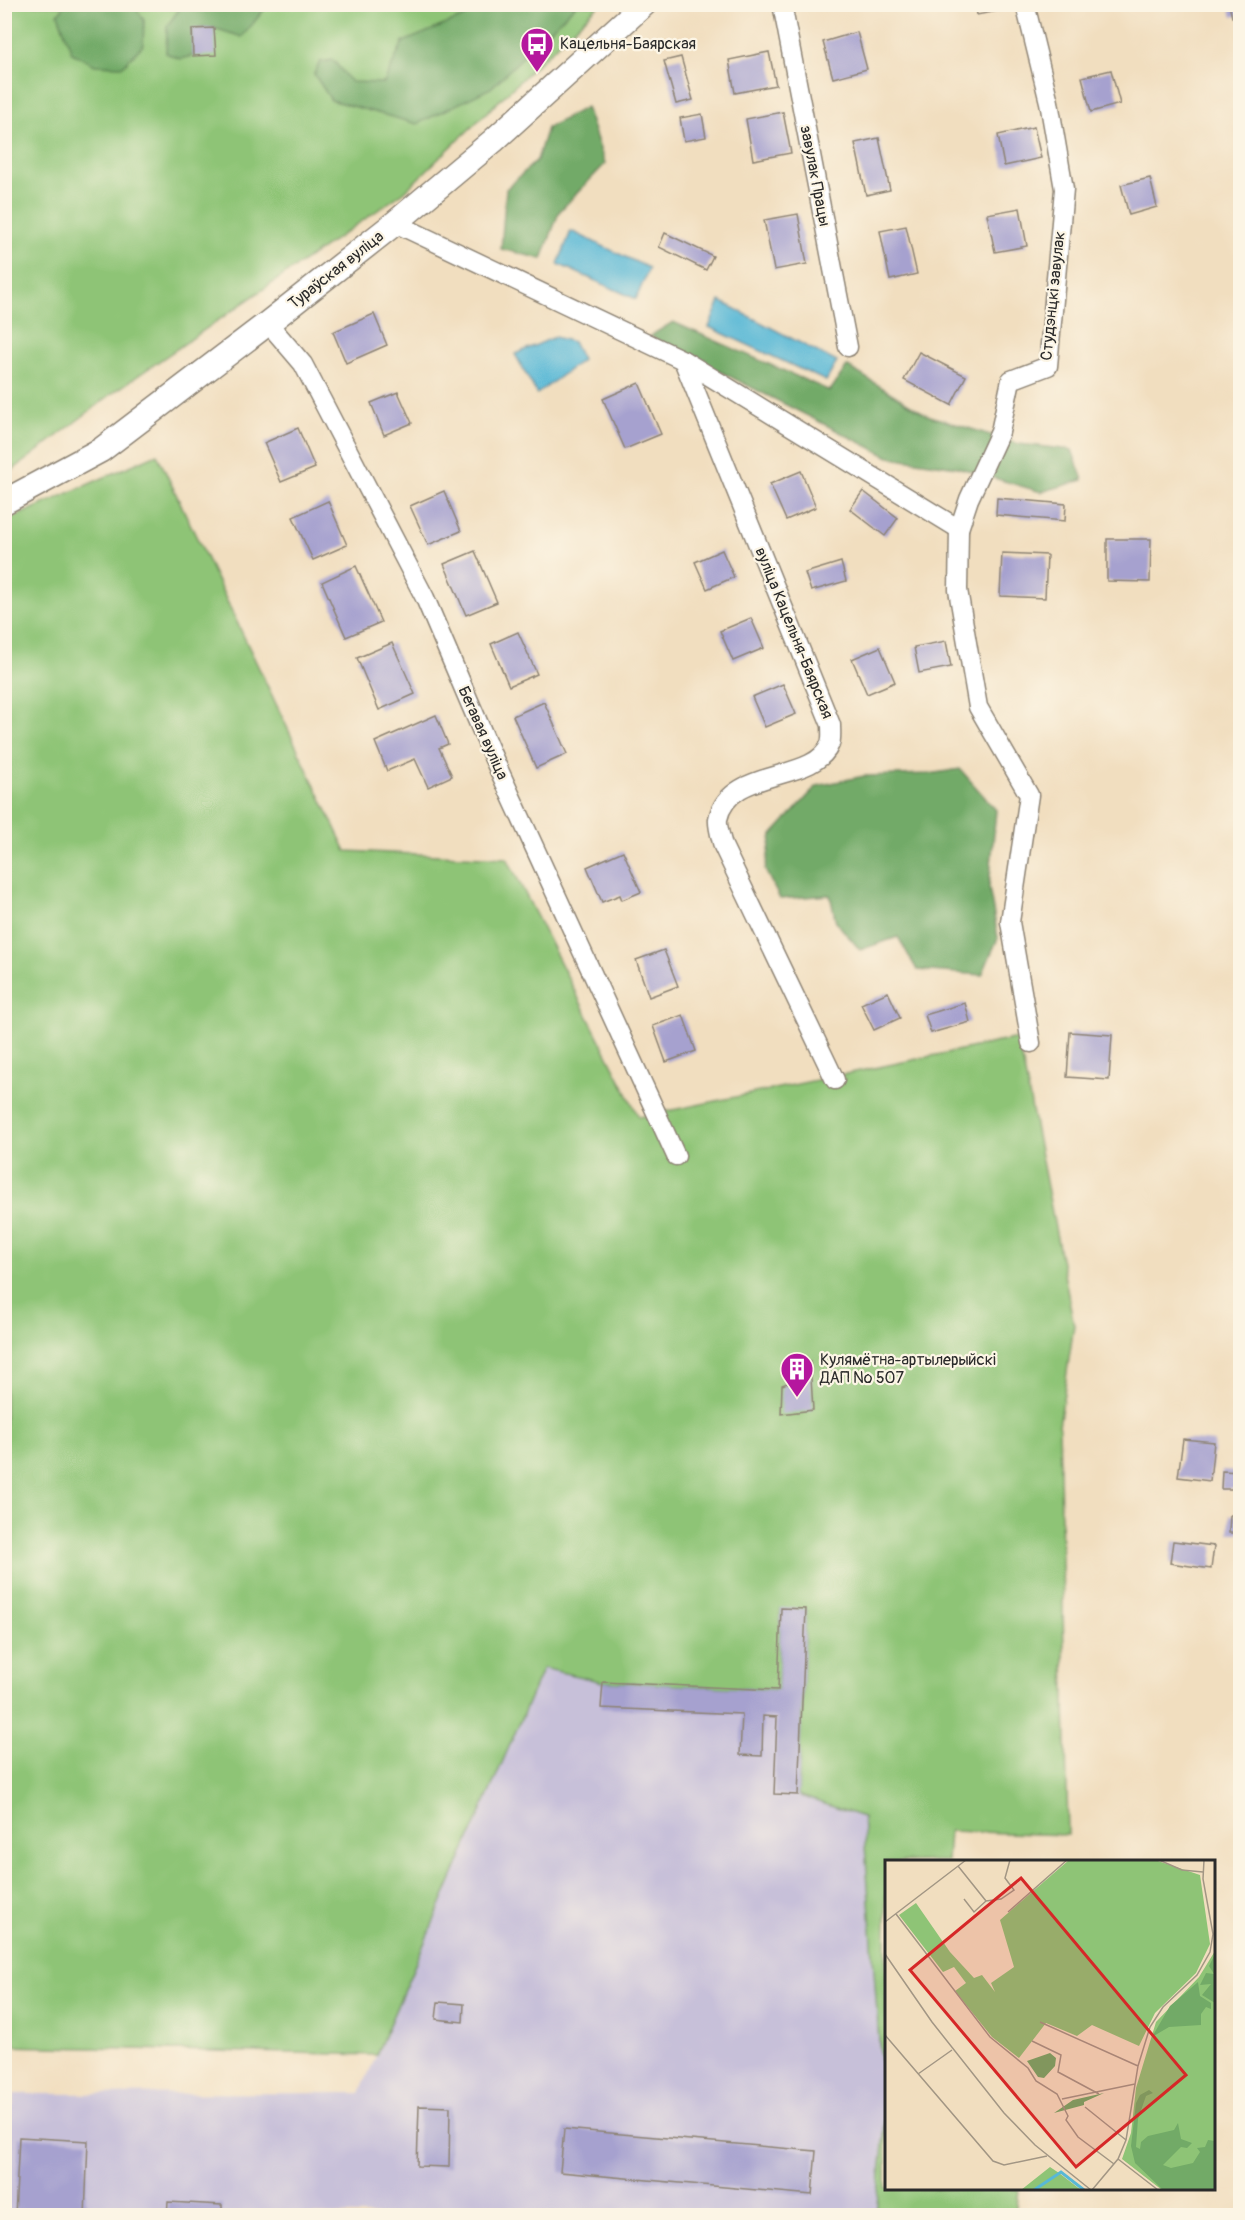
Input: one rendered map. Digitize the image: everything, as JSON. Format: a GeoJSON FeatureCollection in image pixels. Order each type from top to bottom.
{"type":"FeatureCollection","features":[{"type":"Feature","properties":{"kind":"street","name":"Тураўская вуліца"},"geometry":{"type":"LineString","coordinates":[[4,502],[101,450],[268,323],[395,223],[493,141],[644,4]]}},
{"type":"Feature","properties":{"kind":"street","name":"завулак Працы"},"geometry":{"type":"LineString","coordinates":[[782,4],[848,347]]}},
{"type":"Feature","properties":{"kind":"street","name":"Студэнцкі завулак"},"geometry":{"type":"LineString","coordinates":[[1024,4],[1049,102],[1064,189],[1048,366],[1011,380],[1000,432],[969,499],[959,529],[958,590],[978,707],[1029,795],[1010,922],[1031,1043]]}},
{"type":"Feature","properties":{"kind":"street"},"geometry":{"type":"LineString","coordinates":[[395,223],[683,360],[959,529]]}},
{"type":"Feature","properties":{"kind":"street","name":"Бегавая вуліца"},"geometry":{"type":"LineString","coordinates":[[268,323],[303,364],[424,598],[493,757],[676,1156]]}},
{"type":"Feature","properties":{"kind":"street","name":"вуліца Кацельня-Баярская"},"geometry":{"type":"LineString","coordinates":[[683,360],[831,725],[830,744],[818,759],[740,788],[724,803],[718,820],[723,846],[835,1080]]}},
{"type":"Feature","properties":{"kind":"shaded area"},"geometry":{"type":"Polygon","coordinates":[[[781,1608],[806,1609],[798,1795],[863,1817],[885,2124],[876,2215],[5,2215],[4,2106],[14,2105],[14,2094],[360,2093],[543,1668],[603,1682],[777,1690],[781,1608]]]}},
{"type":"Feature","properties":{"kind":"green space"},"geometry":{"type":"Polygon","coordinates":[[[183,4],[268,5],[242,37],[214,28],[192,29],[193,56],[180,59],[166,53],[167,26],[183,4]]]}},
{"type":"Feature","properties":{"kind":"green space"},"geometry":{"type":"Polygon","coordinates":[[[5,5],[599,5],[404,192],[113,393],[5,476],[5,5]]]}},
{"type":"Feature","properties":{"kind":"green space"},"geometry":{"type":"Polygon","coordinates":[[[65,5],[134,5],[144,20],[143,45],[123,66],[95,65],[72,53],[58,14],[65,5]]]}},
{"type":"Feature","properties":{"kind":"green space"},"geometry":{"type":"Polygon","coordinates":[[[492,5],[576,5],[491,88],[417,124],[331,100],[314,74],[320,62],[333,60],[351,82],[384,83],[403,42],[492,5]]]}},
{"type":"Feature","properties":{"kind":"green space"},"geometry":{"type":"Polygon","coordinates":[[[586,107],[605,164],[559,212],[542,259],[501,249],[506,189],[537,160],[547,128],[586,107]]]}},
{"type":"Feature","properties":{"kind":"green space"},"geometry":{"type":"Polygon","coordinates":[[[673,322],[830,391],[847,366],[927,415],[1019,444],[1072,450],[1083,480],[1041,492],[957,467],[889,457],[650,336],[673,322]]]}},
{"type":"Feature","properties":{"kind":"green space"},"geometry":{"type":"Polygon","coordinates":[[[157,454],[346,851],[507,858],[639,1117],[1018,1038],[1074,1325],[1059,1426],[1068,1835],[949,1831],[947,1860],[885,1860],[885,2124],[863,1817],[798,1795],[806,1610],[781,1609],[778,1690],[603,1682],[543,1668],[376,2055],[5,2046],[5,521],[157,454]]]}},
{"type":"Feature","properties":{"kind":"green space"},"geometry":{"type":"Polygon","coordinates":[[[960,769],[996,810],[989,887],[998,938],[982,975],[917,970],[898,937],[860,950],[836,922],[830,895],[780,899],[765,870],[772,835],[817,786],[864,776],[929,774],[960,769]]]}},
{"type":"Feature","properties":{"kind":"green space"},"geometry":{"type":"Polygon","coordinates":[[[885,2124],[885,2190],[1018,2190],[1015,2215],[876,2215],[885,2124]]]}},
{"type":"Feature","properties":{"kind":"water"},"geometry":{"type":"Polygon","coordinates":[[[571,231],[649,268],[636,299],[558,264],[571,231]]]}},
{"type":"Feature","properties":{"kind":"water"},"geometry":{"type":"Polygon","coordinates":[[[720,301],[837,362],[826,381],[709,327],[720,301]]]}},
{"type":"Feature","properties":{"kind":"water"},"geometry":{"type":"Polygon","coordinates":[[[555,337],[573,342],[582,360],[537,394],[515,354],[555,337]]]}},
{"type":"Feature","properties":{"kind":"building"},"geometry":{"type":"Polygon","coordinates":[[[975,4],[1003,4],[1004,10],[977,15],[975,4]]]}},
{"type":"Feature","properties":{"kind":"building"},"geometry":{"type":"Polygon","coordinates":[[[1229,5],[1240,5],[1240,15],[1232,17],[1229,5]]]}},
{"type":"Feature","properties":{"kind":"building"},"geometry":{"type":"Polygon","coordinates":[[[214,28],[216,55],[193,56],[192,29],[214,28]]]}},
{"type":"Feature","properties":{"kind":"building"},"geometry":{"type":"Polygon","coordinates":[[[857,32],[867,69],[833,78],[823,42],[857,32]]]}},
{"type":"Feature","properties":{"kind":"building"},"geometry":{"type":"Polygon","coordinates":[[[769,52],[776,85],[735,93],[729,60],[769,52]]]}},
{"type":"Feature","properties":{"kind":"building"},"geometry":{"type":"Polygon","coordinates":[[[681,57],[693,100],[676,104],[664,61],[681,57]]]}},
{"type":"Feature","properties":{"kind":"building"},"geometry":{"type":"Polygon","coordinates":[[[1111,70],[1120,104],[1091,112],[1082,77],[1111,70]]]}},
{"type":"Feature","properties":{"kind":"building"},"geometry":{"type":"Polygon","coordinates":[[[783,112],[791,153],[753,160],[746,119],[783,112]]]}},
{"type":"Feature","properties":{"kind":"building"},"geometry":{"type":"Polygon","coordinates":[[[702,114],[706,137],[684,141],[680,118],[702,114]]]}},
{"type":"Feature","properties":{"kind":"building"},"geometry":{"type":"Polygon","coordinates":[[[1034,127],[1041,158],[1004,166],[998,135],[1034,127]]]}},
{"type":"Feature","properties":{"kind":"building"},"geometry":{"type":"Polygon","coordinates":[[[879,138],[890,190],[866,195],[855,143],[879,138]]]}},
{"type":"Feature","properties":{"kind":"building"},"geometry":{"type":"Polygon","coordinates":[[[1150,178],[1157,207],[1129,215],[1121,185],[1150,178]]]}},
{"type":"Feature","properties":{"kind":"building"},"geometry":{"type":"Polygon","coordinates":[[[1020,208],[1027,246],[995,252],[987,214],[1020,208]]]}},
{"type":"Feature","properties":{"kind":"building"},"geometry":{"type":"Polygon","coordinates":[[[798,214],[807,264],[774,270],[764,220],[798,214]]]}},
{"type":"Feature","properties":{"kind":"building"},"geometry":{"type":"Polygon","coordinates":[[[906,226],[917,274],[890,280],[880,231],[906,226]]]}},
{"type":"Feature","properties":{"kind":"building"},"geometry":{"type":"Polygon","coordinates":[[[665,233],[713,256],[706,270],[659,247],[665,233]]]}},
{"type":"Feature","properties":{"kind":"building"},"geometry":{"type":"Polygon","coordinates":[[[374,314],[387,345],[346,363],[333,332],[374,314]]]}},
{"type":"Feature","properties":{"kind":"building"},"geometry":{"type":"Polygon","coordinates":[[[919,352],[966,376],[951,405],[904,380],[919,352]]]}},
{"type":"Feature","properties":{"kind":"building"},"geometry":{"type":"Polygon","coordinates":[[[639,383],[661,434],[625,449],[603,399],[639,383]]]}},
{"type":"Feature","properties":{"kind":"building"},"geometry":{"type":"Polygon","coordinates":[[[398,392],[412,423],[384,435],[371,403],[398,392]]]}},
{"type":"Feature","properties":{"kind":"building"},"geometry":{"type":"Polygon","coordinates":[[[298,428],[315,468],[281,482],[264,443],[298,428]]]}},
{"type":"Feature","properties":{"kind":"building"},"geometry":{"type":"Polygon","coordinates":[[[801,471],[816,507],[786,520],[770,484],[801,471]]]}},
{"type":"Feature","properties":{"kind":"building"},"geometry":{"type":"Polygon","coordinates":[[[444,491],[461,531],[428,545],[410,506],[444,491]]]}},
{"type":"Feature","properties":{"kind":"building"},"geometry":{"type":"Polygon","coordinates":[[[863,491],[898,518],[885,536],[850,509],[863,491]]]}},
{"type":"Feature","properties":{"kind":"building"},"geometry":{"type":"Polygon","coordinates":[[[997,498],[1066,504],[1065,521],[996,515],[997,498]]]}},
{"type":"Feature","properties":{"kind":"building"},"geometry":{"type":"Polygon","coordinates":[[[328,501],[347,545],[313,560],[293,517],[328,501]]]}},
{"type":"Feature","properties":{"kind":"building"},"geometry":{"type":"Polygon","coordinates":[[[1107,539],[1151,539],[1150,582],[1107,581],[1107,539]]]}},
{"type":"Feature","properties":{"kind":"building"},"geometry":{"type":"Polygon","coordinates":[[[722,550],[734,577],[707,589],[695,562],[722,550]]]}},
{"type":"Feature","properties":{"kind":"building"},"geometry":{"type":"Polygon","coordinates":[[[475,551],[497,602],[466,615],[444,564],[475,551]]]}},
{"type":"Feature","properties":{"kind":"building"},"geometry":{"type":"Polygon","coordinates":[[[1002,553],[1047,555],[1045,598],[1000,596],[1002,553]]]}},
{"type":"Feature","properties":{"kind":"building"},"geometry":{"type":"Polygon","coordinates":[[[841,562],[846,581],[811,591],[805,573],[841,562]]]}},
{"type":"Feature","properties":{"kind":"building"},"geometry":{"type":"Polygon","coordinates":[[[356,566],[381,622],[346,637],[322,582],[356,566]]]}},
{"type":"Feature","properties":{"kind":"building"},"geometry":{"type":"Polygon","coordinates":[[[751,618],[764,648],[733,661],[720,631],[751,618]]]}},
{"type":"Feature","properties":{"kind":"building"},"geometry":{"type":"Polygon","coordinates":[[[518,632],[537,674],[509,686],[491,644],[518,632]]]}},
{"type":"Feature","properties":{"kind":"building"},"geometry":{"type":"Polygon","coordinates":[[[946,641],[951,667],[919,673],[914,647],[946,641]]]}},
{"type":"Feature","properties":{"kind":"building"},"geometry":{"type":"Polygon","coordinates":[[[392,643],[415,694],[379,710],[357,658],[392,643]]]}},
{"type":"Feature","properties":{"kind":"building"},"geometry":{"type":"Polygon","coordinates":[[[880,647],[895,682],[867,694],[852,659],[880,647]]]}},
{"type":"Feature","properties":{"kind":"building"},"geometry":{"type":"Polygon","coordinates":[[[783,684],[796,714],[765,727],[752,697],[783,684]]]}},
{"type":"Feature","properties":{"kind":"building"},"geometry":{"type":"Polygon","coordinates":[[[544,702],[567,754],[536,768],[513,716],[544,702]]]}},
{"type":"Feature","properties":{"kind":"building"},"geometry":{"type":"Polygon","coordinates":[[[436,715],[448,744],[439,748],[452,776],[428,787],[415,759],[387,771],[375,742],[436,715]]]}},
{"type":"Feature","properties":{"kind":"building"},"geometry":{"type":"Polygon","coordinates":[[[623,851],[641,892],[622,900],[620,895],[602,902],[587,867],[623,851]]]}},
{"type":"Feature","properties":{"kind":"building"},"geometry":{"type":"Polygon","coordinates":[[[664,950],[678,986],[649,997],[636,960],[664,950]]]}},
{"type":"Feature","properties":{"kind":"building"},"geometry":{"type":"Polygon","coordinates":[[[888,992],[900,1018],[874,1030],[861,1004],[888,992]]]}},
{"type":"Feature","properties":{"kind":"building"},"geometry":{"type":"Polygon","coordinates":[[[965,1003],[970,1022],[931,1033],[925,1015],[965,1003]]]}},
{"type":"Feature","properties":{"kind":"building"},"geometry":{"type":"Polygon","coordinates":[[[683,1015],[696,1051],[666,1062],[653,1026],[683,1015]]]}},
{"type":"Feature","properties":{"kind":"building"},"geometry":{"type":"Polygon","coordinates":[[[1070,1032],[1112,1035],[1109,1080],[1067,1077],[1070,1032]]]}},
{"type":"Feature","properties":{"kind":"building","name":"Кулямётна-артылерыйскі ДАП № 507"},"geometry":{"type":"Polygon","coordinates":[[[810,1361],[813,1410],[781,1414],[782,1385],[808,1375],[806,1362],[810,1361]]]}},
{"type":"Feature","properties":{"kind":"building"},"geometry":{"type":"Polygon","coordinates":[[[1183,1439],[1214,1442],[1210,1481],[1178,1477],[1183,1439]]]}},
{"type":"Feature","properties":{"kind":"building"},"geometry":{"type":"Polygon","coordinates":[[[1222,1471],[1240,1472],[1240,1489],[1221,1489],[1222,1471]]]}},
{"type":"Feature","properties":{"kind":"building"},"geometry":{"type":"Polygon","coordinates":[[[1230,1515],[1240,1515],[1240,1533],[1229,1533],[1230,1515]]]}},
{"type":"Feature","properties":{"kind":"building"},"geometry":{"type":"Polygon","coordinates":[[[1173,1541],[1214,1546],[1211,1569],[1170,1563],[1173,1541]]]}},
{"type":"Feature","properties":{"kind":"building"},"geometry":{"type":"Polygon","coordinates":[[[781,1608],[806,1609],[798,1795],[774,1794],[777,1717],[763,1716],[762,1756],[740,1755],[742,1714],[601,1708],[603,1682],[778,1690],[781,1608]]]}},
{"type":"Feature","properties":{"kind":"building"},"geometry":{"type":"Polygon","coordinates":[[[438,2002],[464,2004],[463,2022],[436,2019],[438,2002]]]}},
{"type":"Feature","properties":{"kind":"building"},"geometry":{"type":"Polygon","coordinates":[[[419,2106],[450,2107],[449,2167],[417,2166],[419,2106]]]}},
{"type":"Feature","properties":{"kind":"building"},"geometry":{"type":"Polygon","coordinates":[[[564,2129],[816,2151],[812,2195],[560,2172],[564,2129]]]}},
{"type":"Feature","properties":{"kind":"building"},"geometry":{"type":"Polygon","coordinates":[[[19,2137],[88,2141],[85,2216],[15,2216],[19,2137]]]}},
{"type":"Feature","properties":{"kind":"building"},"geometry":{"type":"Polygon","coordinates":[[[168,2202],[222,2205],[222,2216],[167,2216],[168,2202]]]}},
{"type":"Feature","properties":{"kind":"place","name":"Кацельня-Баярская"},"geometry":{"type":"Point","coordinates":[537,73]}},
{"type":"Feature","properties":{"kind":"place","name":"Кулямётна-артылерыйскі ДАП № 507"},"geometry":{"type":"Point","coordinates":[797,1398]}}]}
